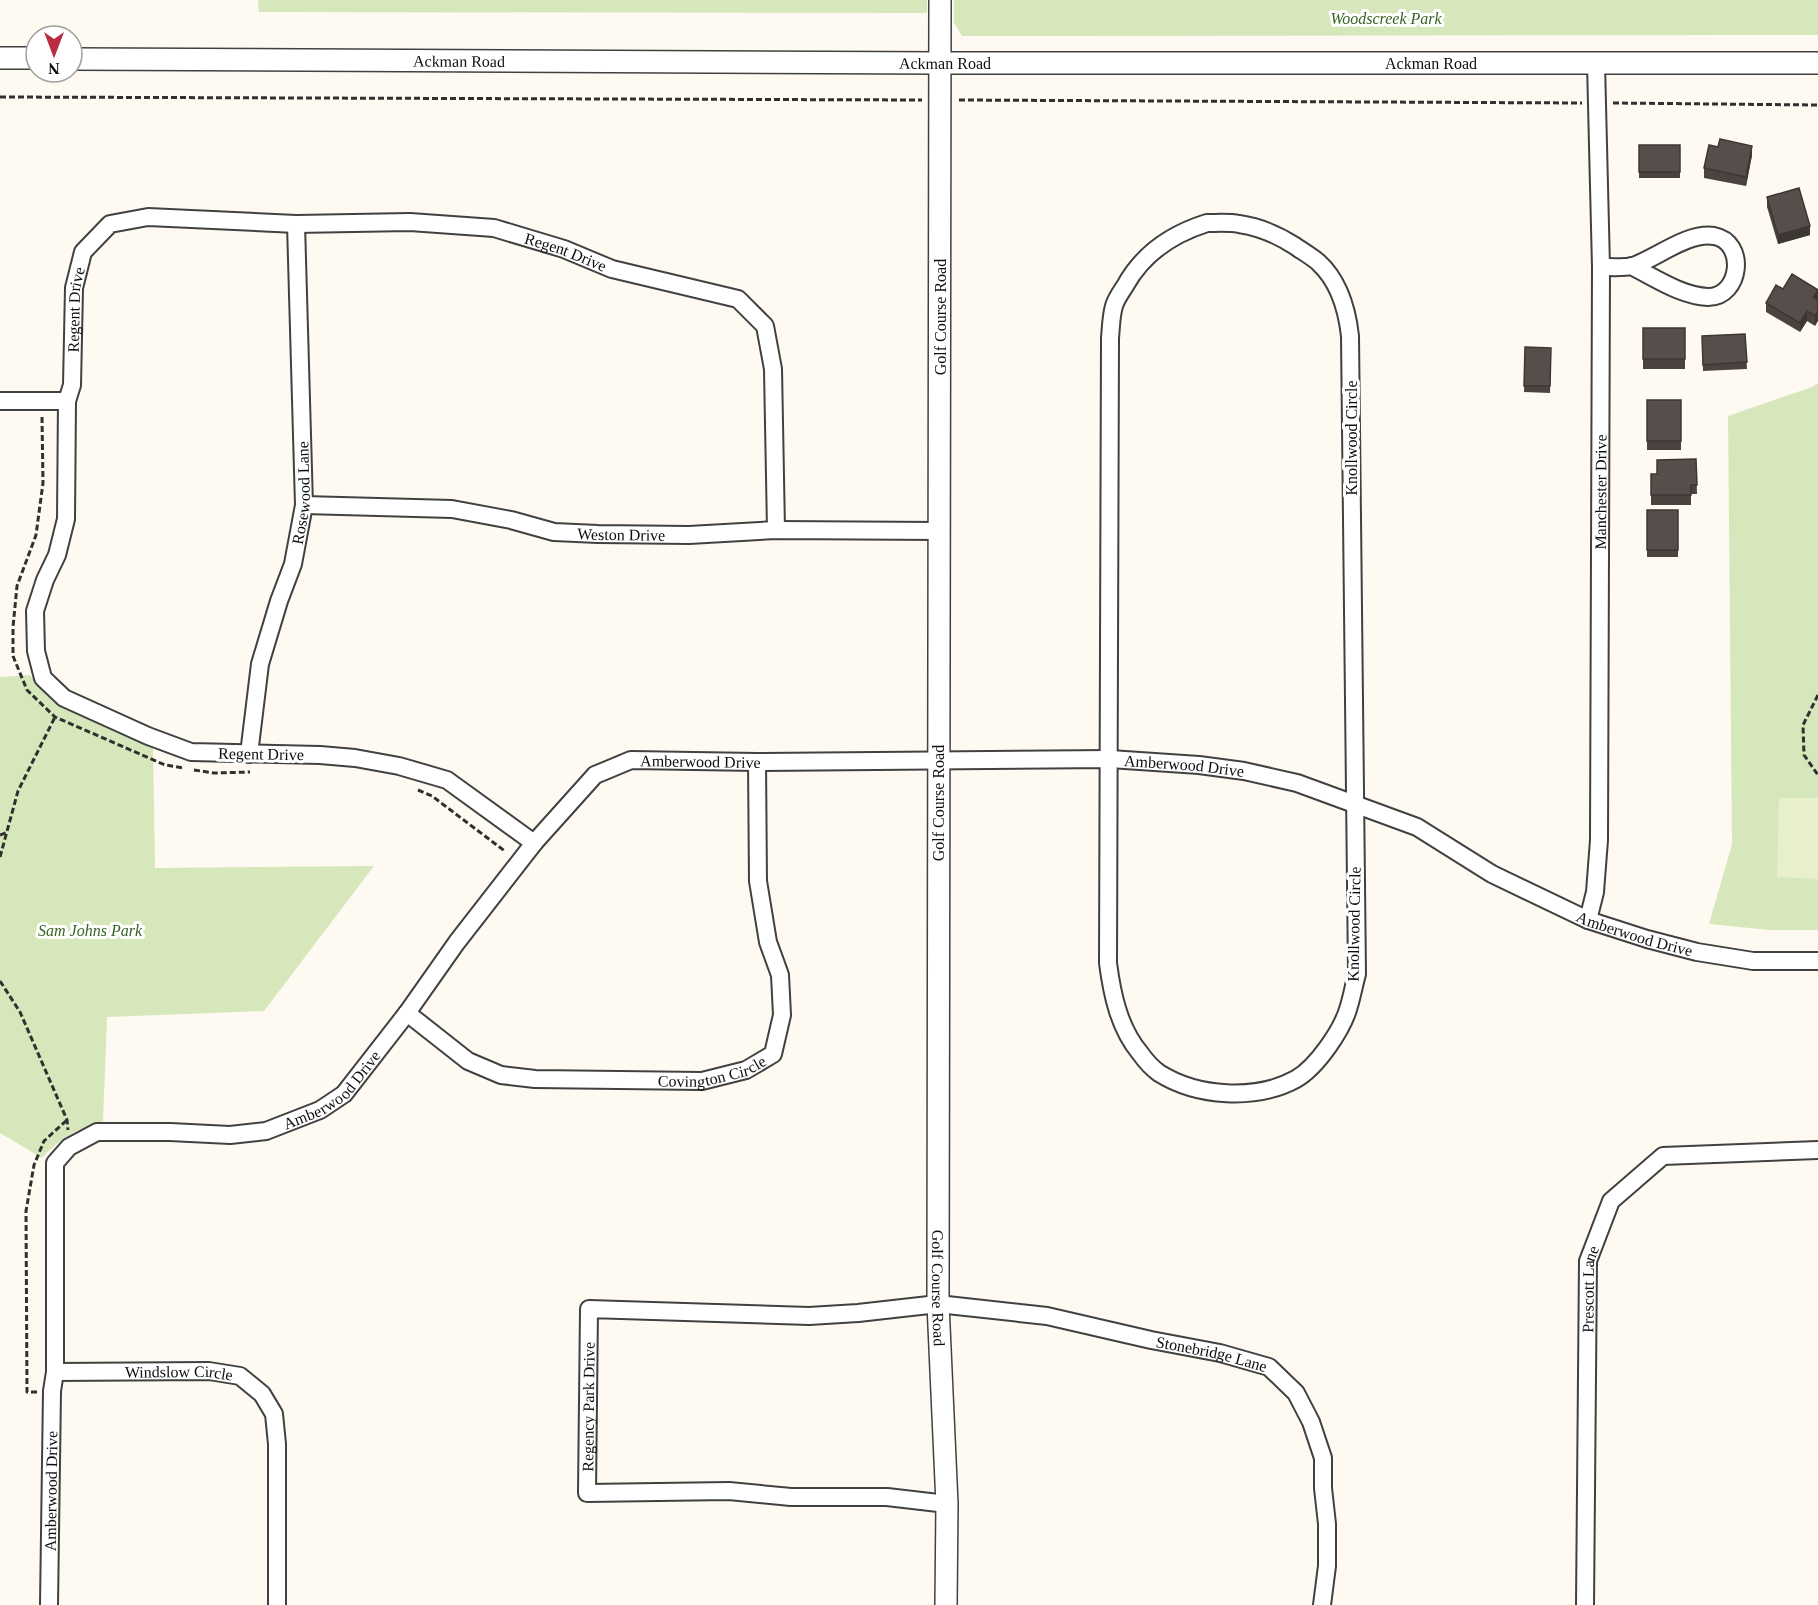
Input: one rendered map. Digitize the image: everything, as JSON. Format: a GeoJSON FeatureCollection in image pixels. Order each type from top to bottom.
{"type":"FeatureCollection","features":[{"type":"Feature","properties":{"kind":"street","name":"Golf Course Road"},"geometry":{"type":"LineString","coordinates":[[940,0],[938,1305],[947,1504],[946,1605]]}},
{"type":"Feature","properties":{"kind":"street"},"geometry":{"type":"LineString","coordinates":[[0,58],[24,58]]}},
{"type":"Feature","properties":{"kind":"street","name":"Ackman Road"},"geometry":{"type":"LineString","coordinates":[[84,59],[941,63],[1818,63]]}},
{"type":"Feature","properties":{"kind":"street","name":"Manchester Drive"},"geometry":{"type":"LineString","coordinates":[[1588,920],[1595,892],[1599,840],[1600,267],[1596,64]]}},
{"type":"Feature","properties":{"kind":"street","name":"Regent Drive"},"geometry":{"type":"LineString","coordinates":[[534,843],[447,780],[399,766],[356,758],[191,752],[148,736],[64,698],[43,678],[36,651],[35,611],[45,580],[57,555],[66,519],[67,401],[72,386],[74,288],[83,252],[110,224],[148,217],[296,224],[410,222],[494,228],[564,249],[612,269],[738,299],[765,326],[773,369],[776,530]]}},
{"type":"Feature","properties":{"kind":"street","name":"Knollwood Circle"},"geometry":{"type":"LineString","coordinates":[[1207,223],[1238,224],[1281,237],[1317,261],[1342,298],[1348,317],[1351,365],[1354,803],[1357,974],[1349,1008],[1320,1057],[1297,1079],[1241,1094],[1213,1092],[1183,1084],[1158,1072],[1139,1052],[1125,1028],[1112,993],[1108,963],[1110,338],[1114,305],[1129,278],[1145,258],[1166,240],[1187,229],[1207,223]]}},
{"type":"Feature","properties":{"kind":"street","name":"Rosewood Lane"},"geometry":{"type":"LineString","coordinates":[[249,754],[260,664],[293,564],[304,505],[296,224]]}},
{"type":"Feature","properties":{"kind":"street"},"geometry":{"type":"LineString","coordinates":[[1600,267],[1631,266],[1701,236],[1714,236],[1724,240],[1730,246],[1736,264],[1735,277],[1728,289],[1711,297],[1697,296],[1681,290],[1631,266]]}},
{"type":"Feature","properties":{"kind":"street"},"geometry":{"type":"LineString","coordinates":[[0,402],[67,401]]}},
{"type":"Feature","properties":{"kind":"street","name":"Weston Drive"},"geometry":{"type":"LineString","coordinates":[[304,505],[452,509],[554,531],[587,533],[689,535],[776,530],[939,531]]}},
{"type":"Feature","properties":{"kind":"street","name":"Amberwood Drive"},"geometry":{"type":"LineString","coordinates":[[49,1605],[52,1391],[55,1372],[55,1163],[69,1147],[97,1132],[230,1135],[266,1131],[320,1110],[344,1094],[534,843],[595,775],[631,760],[757,762],[1110,759],[1164,761],[1244,771],[1297,783],[1417,827],[1492,874],[1588,920],[1696,952],[1753,961],[1818,961]]}},
{"type":"Feature","properties":{"kind":"street","name":"Covington Circle"},"geometry":{"type":"LineString","coordinates":[[407,1013],[468,1061],[501,1074],[535,1079],[702,1081],[746,1070],[773,1054],[782,1015],[780,975],[768,942],[758,881],[757,762]]}},
{"type":"Feature","properties":{"kind":"street","name":"Prescott Lane"},"geometry":{"type":"LineString","coordinates":[[1585,1605],[1588,1261],[1611,1200],[1663,1156],[1818,1150]]}},
{"type":"Feature","properties":{"kind":"street","name":"Regency Park Drive"},"geometry":{"type":"LineString","coordinates":[[938,1305],[809,1316],[589,1309],[587,1493],[729,1491],[791,1497],[887,1497],[947,1504]]}},
{"type":"Feature","properties":{"kind":"street","name":"Stonebridge Lane"},"geometry":{"type":"LineString","coordinates":[[938,1305],[1047,1316],[1220,1353],[1269,1367],[1296,1393],[1311,1422],[1323,1458],[1327,1566],[1322,1605]]}},
{"type":"Feature","properties":{"kind":"street","name":"Windslow Circle"},"geometry":{"type":"LineString","coordinates":[[55,1372],[209,1371],[240,1376],[262,1394],[274,1414],[277,1444],[277,1605]]}},
{"type":"Feature","properties":{"kind":"path"},"geometry":{"type":"LineString","coordinates":[[0,98],[1818,105]]}},
{"type":"Feature","properties":{"kind":"path"},"geometry":{"type":"LineString","coordinates":[[41,401],[43,483],[36,535],[17,586],[13,627],[13,656],[27,690],[55,717],[165,765],[214,773],[261,771]]}},
{"type":"Feature","properties":{"kind":"path"},"geometry":{"type":"LineString","coordinates":[[1818,695],[1803,725],[1804,755],[1818,775]]}},
{"type":"Feature","properties":{"kind":"path"},"geometry":{"type":"LineString","coordinates":[[0,857],[18,791],[55,717]]}},
{"type":"Feature","properties":{"kind":"path"},"geometry":{"type":"LineString","coordinates":[[412,788],[432,796],[520,862]]}},
{"type":"Feature","properties":{"kind":"path"},"geometry":{"type":"LineString","coordinates":[[0,835],[8,832]]}},
{"type":"Feature","properties":{"kind":"path"},"geometry":{"type":"LineString","coordinates":[[0,981],[20,1012],[67,1120],[69,1147]]}},
{"type":"Feature","properties":{"kind":"path"},"geometry":{"type":"LineString","coordinates":[[52,1391],[27,1392],[26,1210],[34,1165],[44,1141],[67,1120]]}},
{"type":"Feature","properties":{"kind":"green space"},"geometry":{"type":"Polygon","coordinates":[[[258,0],[927,0],[927,13],[259,12],[258,0]]]}},
{"type":"Feature","properties":{"kind":"green space","name":"Woodscreek Park"},"geometry":{"type":"Polygon","coordinates":[[[954,0],[1818,0],[1818,35],[962,36],[954,23],[954,0]]]}},
{"type":"Feature","properties":{"kind":"green space"},"geometry":{"type":"Polygon","coordinates":[[[1818,383],[1818,930],[1770,930],[1709,924],[1732,844],[1728,416],[1818,383]]]}},
{"type":"Feature","properties":{"kind":"green space","name":"Sam Johns Park"},"geometry":{"type":"Polygon","coordinates":[[[30,675],[54,703],[153,746],[155,868],[374,866],[264,1011],[107,1017],[103,1121],[70,1135],[56,1144],[42,1158],[0,1133],[0,677],[30,675]]]}},
{"type":"Feature","properties":{"kind":"green space"},"geometry":{"type":"Polygon","coordinates":[[[1779,798],[1818,798],[1818,879],[1777,877],[1779,798]]]}},
{"type":"Feature","properties":{"kind":"building"},"geometry":{"type":"Polygon","coordinates":[[[1720,139],[1752,146],[1746,177],[1704,168],[1709,145],[1718,147],[1720,139]]]}},
{"type":"Feature","properties":{"kind":"building"},"geometry":{"type":"Polygon","coordinates":[[[1639,145],[1680,145],[1680,172],[1639,172],[1639,145]]]}},
{"type":"Feature","properties":{"kind":"building"},"geometry":{"type":"Polygon","coordinates":[[[1799,188],[1810,226],[1778,235],[1767,197],[1799,188]]]}},
{"type":"Feature","properties":{"kind":"building"},"geometry":{"type":"Polygon","coordinates":[[[1792,274],[1818,290],[1813,297],[1818,300],[1818,311],[1815,316],[1807,311],[1800,323],[1766,303],[1776,285],[1783,289],[1792,274]]]}},
{"type":"Feature","properties":{"kind":"building"},"geometry":{"type":"Polygon","coordinates":[[[1643,328],[1685,328],[1685,359],[1643,359],[1643,328]]]}},
{"type":"Feature","properties":{"kind":"building"},"geometry":{"type":"Polygon","coordinates":[[[1745,334],[1747,362],[1703,365],[1702,336],[1745,334]]]}},
{"type":"Feature","properties":{"kind":"building"},"geometry":{"type":"Polygon","coordinates":[[[1525,347],[1551,348],[1550,386],[1524,386],[1525,347]]]}},
{"type":"Feature","properties":{"kind":"building"},"geometry":{"type":"Polygon","coordinates":[[[1647,400],[1681,400],[1681,441],[1647,441],[1647,400]]]}},
{"type":"Feature","properties":{"kind":"building"},"geometry":{"type":"Polygon","coordinates":[[[1696,459],[1697,485],[1691,485],[1691,495],[1651,495],[1651,474],[1657,474],[1657,460],[1696,459]]]}},
{"type":"Feature","properties":{"kind":"building"},"geometry":{"type":"Polygon","coordinates":[[[1647,510],[1678,510],[1678,550],[1647,550],[1647,510]]]}}]}
